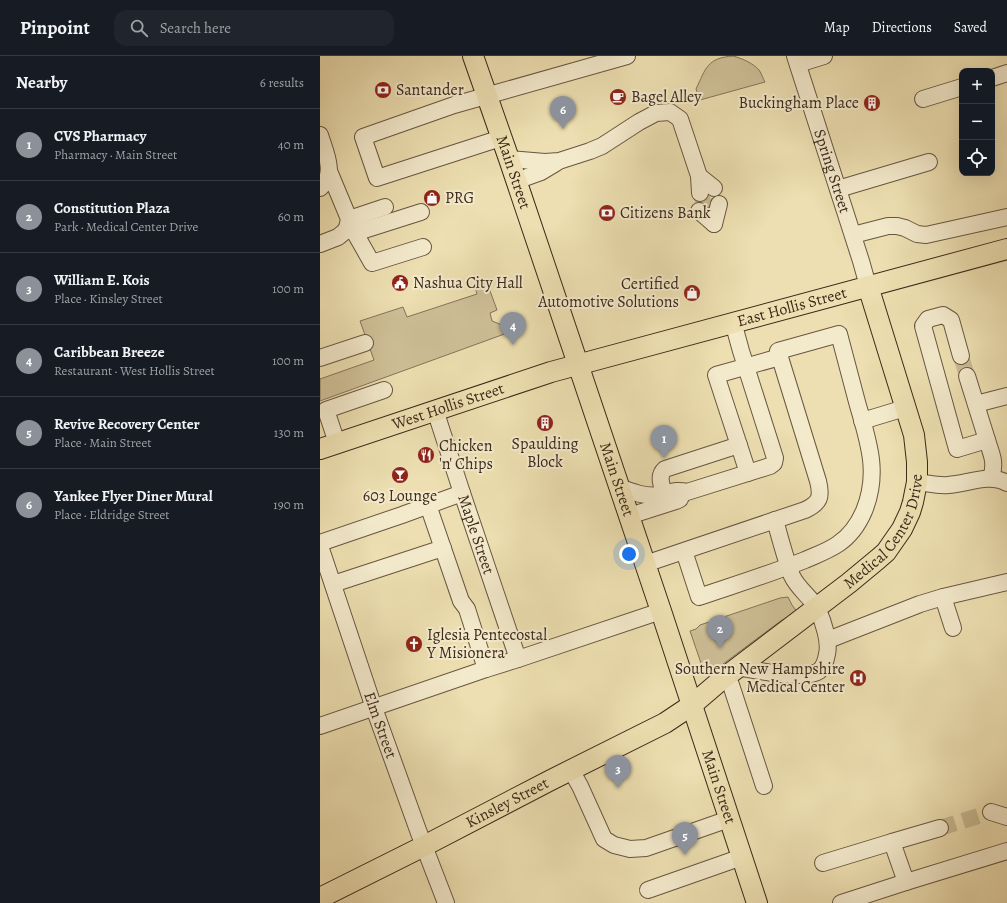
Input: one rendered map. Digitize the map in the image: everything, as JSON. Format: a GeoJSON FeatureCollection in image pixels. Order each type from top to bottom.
{"type":"FeatureCollection","features":[{"type":"Feature","properties":{"kind":"main road","name":"Main Street"},"geometry":{"type":"LineString","coordinates":[[473,56],[661,611],[757,903]]}},
{"type":"Feature","properties":{"kind":"main road","name":"East Hollis Street"},"geometry":{"type":"LineString","coordinates":[[577,364],[1007,249]]}},
{"type":"Feature","properties":{"kind":"main road","name":"Medical Center Drive"},"geometry":{"type":"LineString","coordinates":[[692,705],[732,671],[878,559],[892,544],[907,520],[913,502],[917,482],[916,443],[868,286]]}},
{"type":"Feature","properties":{"kind":"main road","name":"West Hollis Street"},"geometry":{"type":"LineString","coordinates":[[328,446],[577,364]]}},
{"type":"Feature","properties":{"kind":"main road","name":"Kinsley Street"},"geometry":{"type":"LineString","coordinates":[[320,898],[665,723],[692,705]]}},
{"type":"Feature","properties":{"kind":"street"},"geometry":{"type":"LineString","coordinates":[[501,138],[377,178],[363,137],[454,105],[628,56]]}},
{"type":"Feature","properties":{"kind":"street"},"geometry":{"type":"LineString","coordinates":[[796,60],[824,56]]}},
{"type":"Feature","properties":{"kind":"street","name":"Spring Street"},"geometry":{"type":"LineString","coordinates":[[796,60],[868,286]]}},
{"type":"Feature","properties":{"kind":"street"},"geometry":{"type":"LineString","coordinates":[[995,77],[1007,73]]}},
{"type":"Feature","properties":{"kind":"street"},"geometry":{"type":"LineString","coordinates":[[923,99],[959,88]]}},
{"type":"Feature","properties":{"kind":"street"},"geometry":{"type":"LineString","coordinates":[[509,160],[546,162],[559,161],[602,146],[656,113],[670,112],[680,118],[704,192]]}},
{"type":"Feature","properties":{"kind":"street"},"geometry":{"type":"LineString","coordinates":[[320,135],[328,160],[329,171],[328,180],[320,188]]}},
{"type":"Feature","properties":{"kind":"street"},"geometry":{"type":"LineString","coordinates":[[516,181],[541,172],[559,161]]}},
{"type":"Feature","properties":{"kind":"street"},"geometry":{"type":"LineString","coordinates":[[838,190],[929,162]]}},
{"type":"Feature","properties":{"kind":"street"},"geometry":{"type":"LineString","coordinates":[[329,171],[351,227],[372,263],[423,247]]}},
{"type":"Feature","properties":{"kind":"street"},"geometry":{"type":"LineString","coordinates":[[320,244],[338,237],[351,227],[384,207]]}},
{"type":"Feature","properties":{"kind":"street"},"geometry":{"type":"LineString","coordinates":[[709,208],[714,224]]}},
{"type":"Feature","properties":{"kind":"street"},"geometry":{"type":"LineString","coordinates":[[351,227],[421,212]]}},
{"type":"Feature","properties":{"kind":"street"},"geometry":{"type":"LineString","coordinates":[[852,236],[888,226],[897,226],[917,234],[926,235],[1007,217]]}},
{"type":"Feature","properties":{"kind":"street"},"geometry":{"type":"LineString","coordinates":[[961,356],[952,320],[943,315],[928,319],[923,326],[958,449],[987,440]]}},
{"type":"Feature","properties":{"kind":"street"},"geometry":{"type":"LineString","coordinates":[[619,487],[646,495],[664,494],[677,490],[686,492],[773,465],[775,460],[733,322]]}},
{"type":"Feature","properties":{"kind":"street"},"geometry":{"type":"LineString","coordinates":[[645,564],[805,510],[819,501],[820,493],[818,481],[778,351],[839,334],[870,450],[872,474],[870,494],[861,519],[852,532],[827,551],[789,566],[699,596],[684,551]]}},
{"type":"Feature","properties":{"kind":"street"},"geometry":{"type":"LineString","coordinates":[[320,358],[365,343]]}},
{"type":"Feature","properties":{"kind":"street"},"geometry":{"type":"LineString","coordinates":[[748,473],[716,375],[780,357]]}},
{"type":"Feature","properties":{"kind":"street"},"geometry":{"type":"LineString","coordinates":[[967,376],[994,460],[994,466],[1002,479]]}},
{"type":"Feature","properties":{"kind":"street"},"geometry":{"type":"LineString","coordinates":[[328,446],[326,410],[384,390]]}},
{"type":"Feature","properties":{"kind":"street"},"geometry":{"type":"LineString","coordinates":[[976,404],[1007,396]]}},
{"type":"Feature","properties":{"kind":"street"},"geometry":{"type":"LineString","coordinates":[[862,421],[905,408]]}},
{"type":"Feature","properties":{"kind":"street","name":"Maple Street"},"geometry":{"type":"LineString","coordinates":[[435,410],[518,659]]}},
{"type":"Feature","properties":{"kind":"street"},"geometry":{"type":"LineString","coordinates":[[664,494],[660,479],[663,471],[739,445]]}},
{"type":"Feature","properties":{"kind":"street"},"geometry":{"type":"LineString","coordinates":[[917,482],[949,485],[983,479],[1002,479]]}},
{"type":"Feature","properties":{"kind":"street"},"geometry":{"type":"LineString","coordinates":[[629,516],[676,501],[686,492]]}},
{"type":"Feature","properties":{"kind":"street"},"geometry":{"type":"LineString","coordinates":[[320,545],[462,493]]}},
{"type":"Feature","properties":{"kind":"street"},"geometry":{"type":"LineString","coordinates":[[428,505],[461,601],[467,609],[486,669]]}},
{"type":"Feature","properties":{"kind":"street"},"geometry":{"type":"LineString","coordinates":[[764,786],[731,685],[732,671],[791,675],[803,675],[817,672],[822,668],[827,656],[828,645],[828,640],[816,608],[795,581],[775,520]]}},
{"type":"Feature","properties":{"kind":"street","name":"Elm Street"},"geometry":{"type":"LineString","coordinates":[[320,545],[374,708],[446,903]]}},
{"type":"Feature","properties":{"kind":"street"},"geometry":{"type":"LineString","coordinates":[[333,584],[443,548]]}},
{"type":"Feature","properties":{"kind":"street"},"geometry":{"type":"LineString","coordinates":[[828,640],[920,604],[1007,582]]}},
{"type":"Feature","properties":{"kind":"street"},"geometry":{"type":"LineString","coordinates":[[943,597],[953,628]]}},
{"type":"Feature","properties":{"kind":"street"},"geometry":{"type":"LineString","coordinates":[[320,726],[661,611]]}},
{"type":"Feature","properties":{"kind":"street"},"geometry":{"type":"LineString","coordinates":[[571,770],[580,786],[604,839],[614,845],[630,850],[646,848],[729,819]]}},
{"type":"Feature","properties":{"kind":"street"},"geometry":{"type":"LineString","coordinates":[[991,812],[1007,816]]}},
{"type":"Feature","properties":{"kind":"street"},"geometry":{"type":"LineString","coordinates":[[823,863],[940,828]]}},
{"type":"Feature","properties":{"kind":"street"},"geometry":{"type":"LineString","coordinates":[[892,842],[906,882]]}},
{"type":"Feature","properties":{"kind":"street"},"geometry":{"type":"LineString","coordinates":[[841,903],[1007,851]]}},
{"type":"Feature","properties":{"kind":"street"},"geometry":{"type":"LineString","coordinates":[[648,890],[742,857]]}},
{"type":"Feature","properties":{"kind":"shaded area"},"geometry":{"type":"Polygon","coordinates":[[[733,56],[754,65],[760,72],[765,82],[700,100],[696,89],[708,65],[718,59],[733,56]]]}},
{"type":"Feature","properties":{"kind":"shaded area"},"geometry":{"type":"Polygon","coordinates":[[[486,280],[497,310],[490,313],[492,321],[502,325],[518,319],[521,328],[320,401],[320,379],[374,360],[360,321],[403,307],[407,317],[477,294],[474,284],[486,280]]]}},
{"type":"Feature","properties":{"kind":"shaded area"},"geometry":{"type":"Polygon","coordinates":[[[788,597],[798,613],[782,620],[723,664],[722,670],[714,673],[702,666],[690,631],[696,629],[700,625],[780,598],[788,597]]]}},
{"type":"Feature","properties":{"kind":"tunnel"},"geometry":{"type":"LineString","coordinates":[[700,193],[706,209]]}},
{"type":"Feature","properties":{"kind":"tunnel"},"geometry":{"type":"LineString","coordinates":[[961,356],[967,376]]}},
{"type":"Feature","properties":{"kind":"tunnel"},"geometry":{"type":"LineString","coordinates":[[940,828],[991,812]]}},
{"type":"Feature","properties":{"kind":"place","name":"Santander"},"geometry":{"type":"Point","coordinates":[383,90]}},
{"type":"Feature","properties":{"kind":"place","name":"Bagel Alley"},"geometry":{"type":"Point","coordinates":[618,97]}},
{"type":"Feature","properties":{"kind":"place","name":"Buckingham Place"},"geometry":{"type":"Point","coordinates":[872,103]}},
{"type":"Feature","properties":{"kind":"place","name":"Yankee Flyer Diner Mural"},"geometry":{"type":"Point","coordinates":[563,129]}},
{"type":"Feature","properties":{"kind":"place","name":"PRG"},"geometry":{"type":"Point","coordinates":[432,198]}},
{"type":"Feature","properties":{"kind":"place","name":"Citizens Bank"},"geometry":{"type":"Point","coordinates":[607,213]}},
{"type":"Feature","properties":{"kind":"place","name":"Nashua City Hall"},"geometry":{"type":"Point","coordinates":[400,283]}},
{"type":"Feature","properties":{"kind":"place","name":"Certified Automotive Solutions"},"geometry":{"type":"Point","coordinates":[692,293]}},
{"type":"Feature","properties":{"kind":"place","name":"Caribbean Breeze"},"geometry":{"type":"Point","coordinates":[513,345]}},
{"type":"Feature","properties":{"kind":"place","name":"Spaulding Block"},"geometry":{"type":"Point","coordinates":[545,423]}},
{"type":"Feature","properties":{"kind":"place","name":"Chicken 'n' Chips"},"geometry":{"type":"Point","coordinates":[426,455]}},
{"type":"Feature","properties":{"kind":"place","name":"CVS Pharmacy"},"geometry":{"type":"Point","coordinates":[664,458]}},
{"type":"Feature","properties":{"kind":"place","name":"603 Lounge"},"geometry":{"type":"Point","coordinates":[400,475]}},
{"type":"Feature","properties":{"kind":"place","name":"Iglesia Pentecostal Y Misionera"},"geometry":{"type":"Point","coordinates":[414,644]}},
{"type":"Feature","properties":{"kind":"place","name":"Constitution Plaza"},"geometry":{"type":"Point","coordinates":[720,648]}},
{"type":"Feature","properties":{"kind":"place","name":"Southern New Hampshire Medical Center"},"geometry":{"type":"Point","coordinates":[858,678]}},
{"type":"Feature","properties":{"kind":"place","name":"William E. Kois"},"geometry":{"type":"Point","coordinates":[618,788]}},
{"type":"Feature","properties":{"kind":"place","name":"Revive Recovery Center"},"geometry":{"type":"Point","coordinates":[685,855]}}]}
